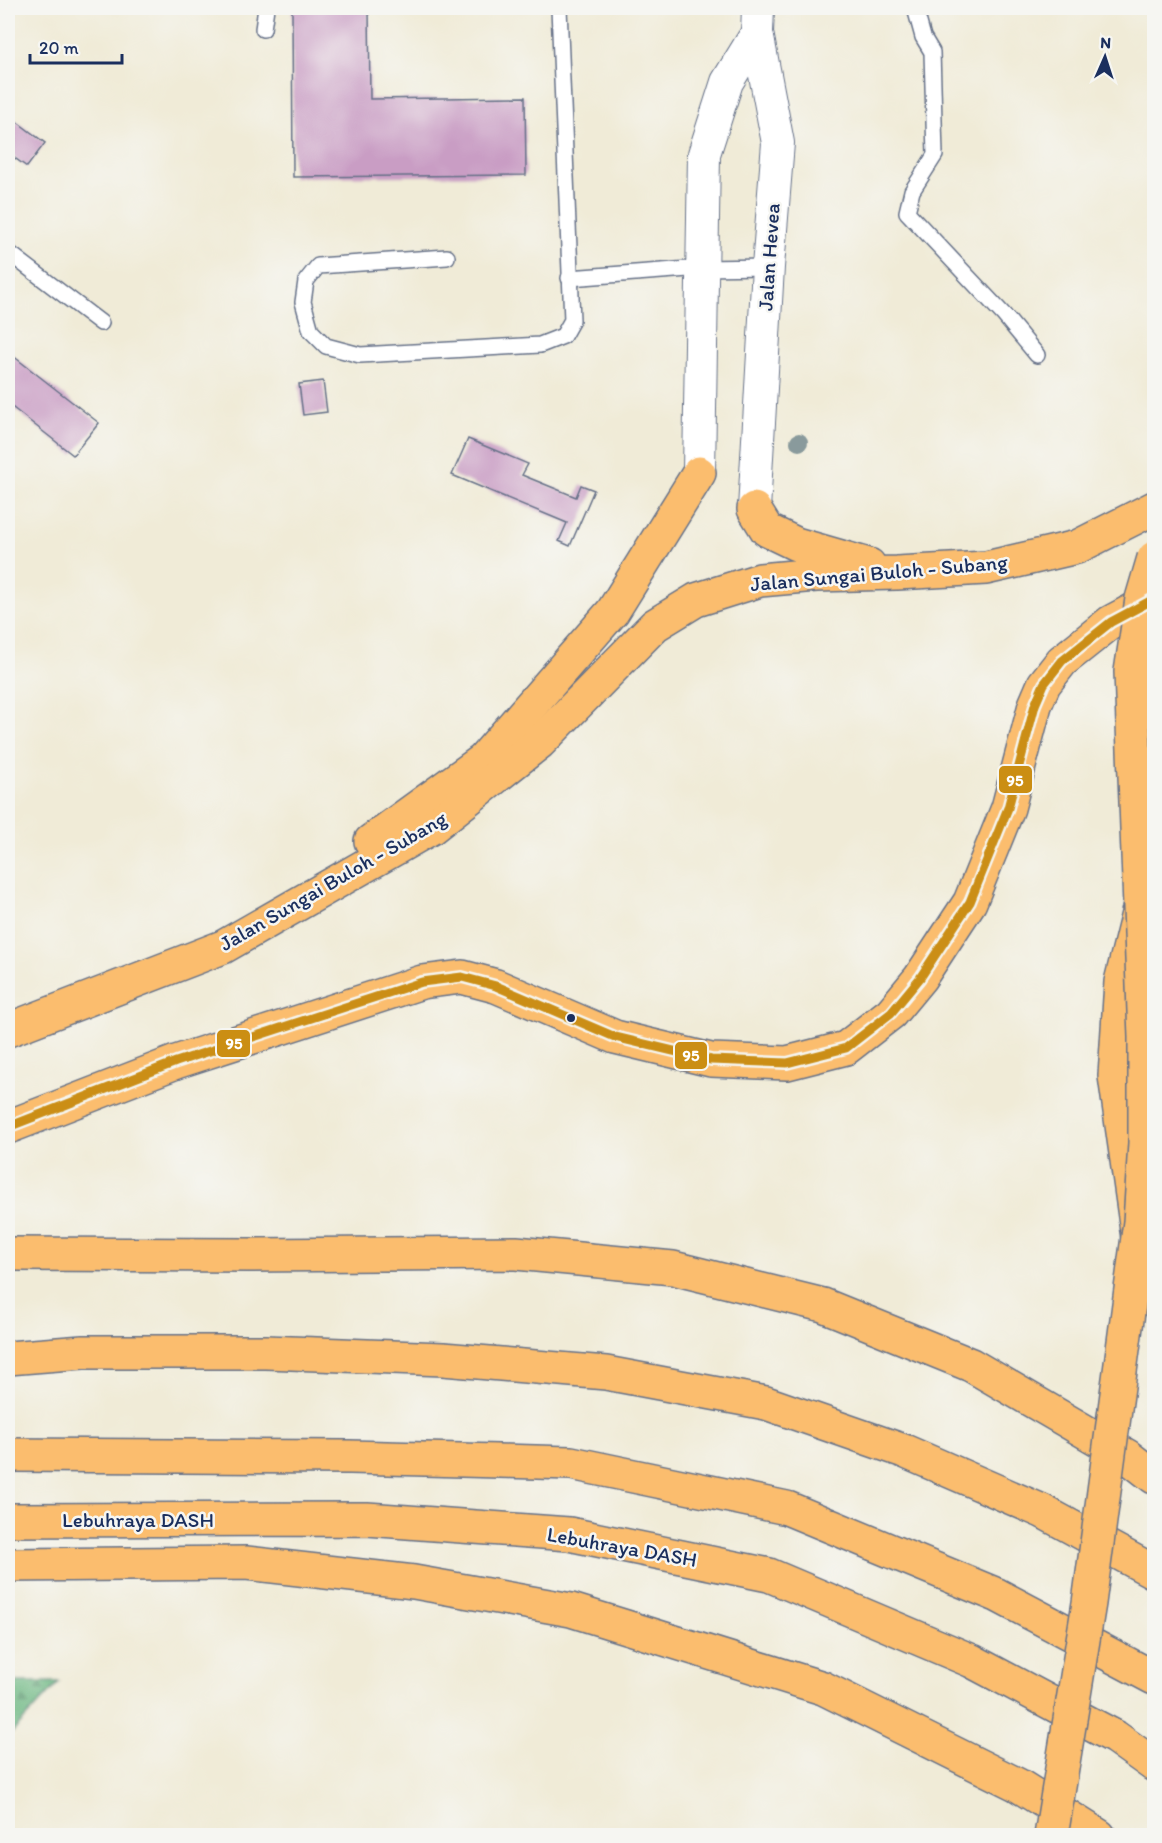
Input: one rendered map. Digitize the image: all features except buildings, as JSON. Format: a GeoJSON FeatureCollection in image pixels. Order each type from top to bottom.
{"type":"FeatureCollection","features":[{"type":"Feature","properties":{"kind":"highway"},"geometry":{"type":"LineString","coordinates":[[223,947],[483,760],[613,611],[699,473]]}},
{"type":"Feature","properties":{"kind":"highway","name":"Jalan Sungai Buloh - Subang"},"geometry":{"type":"LineString","coordinates":[[8,1030],[223,947],[431,828],[540,742],[655,625],[696,600],[760,580],[816,575],[986,568],[1077,547],[1155,508]]}},
{"type":"Feature","properties":{"kind":"highway"},"geometry":{"type":"LineString","coordinates":[[754,509],[767,530],[796,544],[897,573]]}},
{"type":"Feature","properties":{"kind":"highway"},"geometry":{"type":"LineString","coordinates":[[1051,1836],[1089,1603],[1140,1222],[1145,1143],[1145,1037],[1131,672],[1142,600],[1155,558]]}},
{"type":"Feature","properties":{"kind":"highway"},"geometry":{"type":"LineString","coordinates":[[8,1128],[176,1062],[422,982],[462,977],[496,986],[615,1037],[711,1060],[787,1063],[846,1048],[891,1013],[920,978],[970,902],[1008,808],[1035,705],[1044,684],[1062,661],[1111,622],[1155,599]]}},
{"type":"Feature","properties":{"kind":"highway"},"geometry":{"type":"LineString","coordinates":[[1155,849],[1121,982],[1114,1076],[1142,1266],[1155,1291]]}},
{"type":"Feature","properties":{"kind":"highway"},"geometry":{"type":"LineString","coordinates":[[8,1254],[516,1253],[673,1268],[823,1305],[971,1365],[1127,1456],[1155,1478]]}},
{"type":"Feature","properties":{"kind":"highway"},"geometry":{"type":"LineString","coordinates":[[8,1344],[83,1352]]}},
{"type":"Feature","properties":{"kind":"highway"},"geometry":{"type":"LineString","coordinates":[[8,1358],[83,1352],[266,1352],[443,1359],[606,1372],[766,1403],[904,1451],[1031,1506],[1155,1572]]}},
{"type":"Feature","properties":{"kind":"highway"},"geometry":{"type":"LineString","coordinates":[[8,1455],[350,1457],[571,1463],[787,1508],[997,1595],[1155,1678]]}},
{"type":"Feature","properties":{"kind":"highway","name":"Lebuhraya DASH"},"geometry":{"type":"LineString","coordinates":[[8,1520],[367,1519],[569,1534],[769,1575],[972,1661],[1115,1737],[1155,1765]]}},
{"type":"Feature","properties":{"kind":"highway"},"geometry":{"type":"LineString","coordinates":[[8,1565],[246,1563],[414,1582],[571,1610],[823,1688],[1018,1785],[1099,1836]]}},
{"type":"Feature","properties":{"kind":"highway"},"geometry":{"type":"LineString","coordinates":[[8,1570],[51,1566]]}},
{"type":"Feature","properties":{"kind":"street","name":"Jalan Hevea"},"geometry":{"type":"LineString","coordinates":[[754,509],[768,267],[778,143],[758,20]]}},
{"type":"Feature","properties":{"kind":"street"},"geometry":{"type":"LineString","coordinates":[[699,473],[704,154],[727,82],[758,20]]}},
{"type":"Feature","properties":{"kind":"lane"},"geometry":{"type":"LineString","coordinates":[[263,29],[266,8]]}},
{"type":"Feature","properties":{"kind":"lane"},"geometry":{"type":"LineString","coordinates":[[447,257],[318,266],[306,281],[303,302],[311,331],[326,346],[360,355],[540,345],[564,336],[572,320],[560,8]]}},
{"type":"Feature","properties":{"kind":"lane"},"geometry":{"type":"LineString","coordinates":[[915,8],[923,37],[932,52],[936,155],[912,191],[907,212],[1003,314],[1037,355]]}},
{"type":"Feature","properties":{"kind":"lane"},"geometry":{"type":"LineString","coordinates":[[8,252],[101,323]]}},
{"type":"Feature","properties":{"kind":"lane"},"geometry":{"type":"LineString","coordinates":[[569,278],[702,268],[768,267]]}},
{"type":"Feature","properties":{"kind":"green space"},"geometry":{"type":"Polygon","coordinates":[[[8,1682],[59,1682],[8,1737],[8,1682]]]}},
{"type":"Feature","properties":{"kind":"transit line","name":"95"},"geometry":{"type":"LineString","coordinates":[[8,1127],[176,1062],[422,982],[462,977],[496,986],[615,1037],[711,1060],[787,1063],[846,1048],[891,1013],[920,978],[970,902],[1008,808],[1035,705],[1044,684],[1062,661],[1111,622],[1154,599]]}}]}
